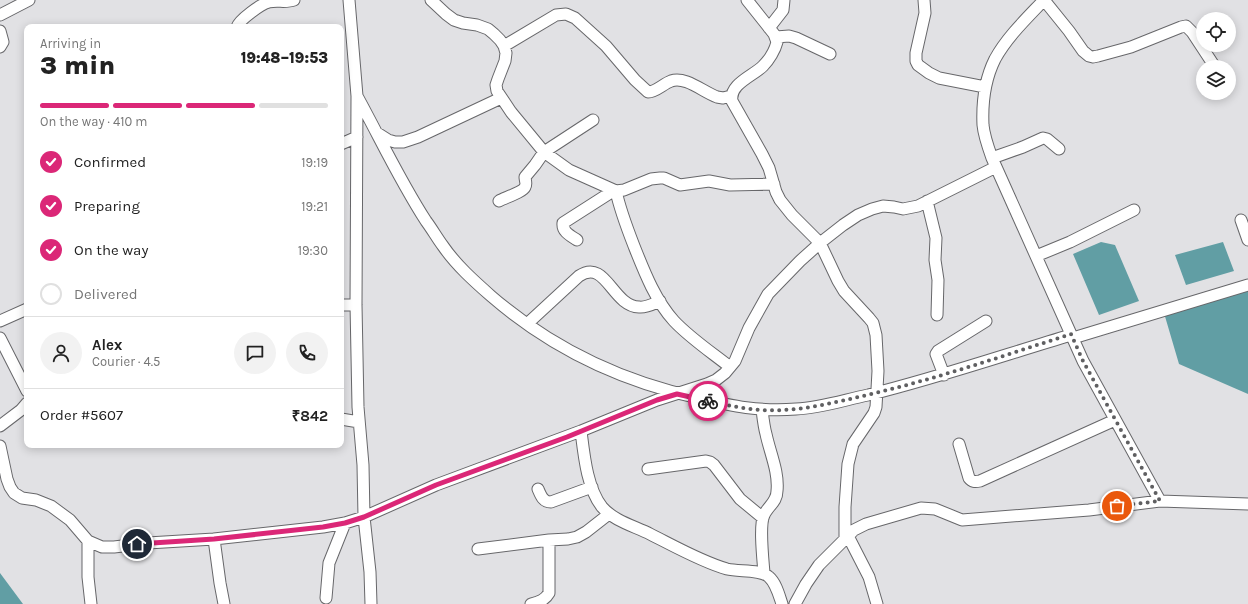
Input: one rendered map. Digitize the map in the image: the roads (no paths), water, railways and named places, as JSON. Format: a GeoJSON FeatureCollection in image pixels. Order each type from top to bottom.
{"type":"FeatureCollection","features":[{"type":"Feature","properties":{"kind":"street"},"geometry":{"type":"LineString","coordinates":[[0,15],[29,0]]}},
{"type":"Feature","properties":{"kind":"street"},"geometry":{"type":"LineString","coordinates":[[238,24],[242,19],[269,2],[294,0]]}},
{"type":"Feature","properties":{"kind":"street"},"geometry":{"type":"LineString","coordinates":[[349,0],[357,96],[356,305],[359,422],[363,465],[364,517],[370,572],[371,604]]}},
{"type":"Feature","properties":{"kind":"street"},"geometry":{"type":"LineString","coordinates":[[431,0],[454,20],[488,29],[504,46],[506,53],[505,61],[496,85],[497,91],[511,112],[544,152],[569,170],[615,191]]}},
{"type":"Feature","properties":{"kind":"street"},"geometry":{"type":"LineString","coordinates":[[747,0],[773,33],[776,45],[767,61],[733,91],[731,96],[732,101],[769,168],[776,192],[785,206],[820,243],[844,291],[873,323],[876,335],[878,371],[876,407],[874,413],[853,444],[848,464],[845,507],[847,537],[869,577],[877,604]]}},
{"type":"Feature","properties":{"kind":"street"},"geometry":{"type":"LineString","coordinates":[[773,33],[783,10],[784,0]]}},
{"type":"Feature","properties":{"kind":"street"},"geometry":{"type":"LineString","coordinates":[[924,0],[925,13],[916,53],[918,66],[939,78],[985,87]]}},
{"type":"Feature","properties":{"kind":"street"},"geometry":{"type":"LineString","coordinates":[[1160,501],[1083,361],[994,162],[983,126],[985,87],[995,60],[1010,38],[1044,0],[1083,51],[1089,56],[1093,57],[1131,46],[1186,26],[1192,32],[1210,60]]}},
{"type":"Feature","properties":{"kind":"street"},"geometry":{"type":"LineString","coordinates":[[504,46],[556,15],[566,14],[576,18],[597,37],[648,92],[651,92],[671,81],[677,80],[686,82],[717,97],[723,98],[731,96]]}},
{"type":"Feature","properties":{"kind":"street"},"geometry":{"type":"LineString","coordinates":[[0,31],[3,42],[0,48]]}},
{"type":"Feature","properties":{"kind":"street"},"geometry":{"type":"LineString","coordinates":[[773,33],[796,38],[830,54]]}},
{"type":"Feature","properties":{"kind":"street"},"geometry":{"type":"LineString","coordinates":[[357,96],[411,198],[443,247],[470,278],[502,306],[544,337],[585,360],[613,373],[677,394],[762,410],[798,409],[827,404],[944,375],[1248,285]]}},
{"type":"Feature","properties":{"kind":"street"},"geometry":{"type":"LineString","coordinates":[[376,132],[388,140],[403,142],[418,137],[502,98]]}},
{"type":"Feature","properties":{"kind":"street"},"geometry":{"type":"LineString","coordinates":[[499,201],[525,187],[525,177],[535,166],[544,152],[593,120]]}},
{"type":"Feature","properties":{"kind":"street"},"geometry":{"type":"LineString","coordinates":[[344,143],[357,137]]}},
{"type":"Feature","properties":{"kind":"street"},"geometry":{"type":"LineString","coordinates":[[0,446],[7,479],[14,493],[22,498],[36,500],[52,506],[70,520],[88,541],[102,547],[114,547],[148,542],[214,539],[323,527],[345,523],[364,517],[436,485],[581,431],[657,400],[716,380],[725,373],[734,361],[749,328],[768,294],[820,243],[858,215],[883,206],[903,209],[918,206],[994,162],[1043,138],[1047,138],[1059,149]]}},
{"type":"Feature","properties":{"kind":"street"},"geometry":{"type":"LineString","coordinates":[[577,240],[567,234],[563,228],[563,223],[615,191],[624,190],[651,179],[664,178],[680,184],[709,181],[730,185],[774,184]]}},
{"type":"Feature","properties":{"kind":"street"},"geometry":{"type":"LineString","coordinates":[[615,191],[622,218],[641,265],[660,301],[672,319],[686,334],[730,367]]}},
{"type":"Feature","properties":{"kind":"street"},"geometry":{"type":"LineString","coordinates":[[927,201],[936,238],[935,260],[938,280],[937,315]]}},
{"type":"Feature","properties":{"kind":"street"},"geometry":{"type":"LineString","coordinates":[[1036,256],[1070,242],[1134,210]]}},
{"type":"Feature","properties":{"kind":"street"},"geometry":{"type":"LineString","coordinates":[[1241,220],[1248,240]]}},
{"type":"Feature","properties":{"kind":"street"},"geometry":{"type":"LineString","coordinates":[[526,324],[579,276],[586,272],[592,271],[598,273],[621,299],[630,306],[649,306],[660,301]]}},
{"type":"Feature","properties":{"kind":"street"},"geometry":{"type":"LineString","coordinates":[[344,305],[356,305]]}},
{"type":"Feature","properties":{"kind":"street"},"geometry":{"type":"LineString","coordinates":[[0,321],[24,310]]}},
{"type":"Feature","properties":{"kind":"street"},"geometry":{"type":"LineString","coordinates":[[944,375],[936,354],[938,351],[986,321]]}},
{"type":"Feature","properties":{"kind":"street"},"geometry":{"type":"LineString","coordinates":[[0,338],[24,383]]}},
{"type":"Feature","properties":{"kind":"street"},"geometry":{"type":"LineString","coordinates":[[0,426],[24,406]]}},
{"type":"Feature","properties":{"kind":"street"},"geometry":{"type":"LineString","coordinates":[[762,410],[766,434],[774,463],[777,484],[776,498],[763,518],[764,573]]}},
{"type":"Feature","properties":{"kind":"street"},"geometry":{"type":"LineString","coordinates":[[344,420],[359,422]]}},
{"type":"Feature","properties":{"kind":"street"},"geometry":{"type":"LineString","coordinates":[[959,444],[969,478],[974,482],[980,481],[1115,420]]}},
{"type":"Feature","properties":{"kind":"street"},"geometry":{"type":"LineString","coordinates":[[581,431],[592,487],[602,506],[609,514],[631,526],[720,567],[734,571],[764,573],[774,583],[782,604]]}},
{"type":"Feature","properties":{"kind":"street"},"geometry":{"type":"LineString","coordinates":[[648,469],[706,461],[710,462],[714,465],[740,499],[763,518]]}},
{"type":"Feature","properties":{"kind":"street"},"geometry":{"type":"LineString","coordinates":[[538,490],[544,500],[551,502],[592,487]]}},
{"type":"Feature","properties":{"kind":"street"},"geometry":{"type":"LineString","coordinates":[[796,604],[806,584],[819,565],[854,530],[866,524],[921,508],[936,509],[962,520],[1089,510],[1160,501],[1248,504]]}},
{"type":"Feature","properties":{"kind":"street"},"geometry":{"type":"LineString","coordinates":[[478,549],[577,537],[609,514]]}},
{"type":"Feature","properties":{"kind":"street"},"geometry":{"type":"LineString","coordinates":[[326,598],[329,562],[345,523]]}},
{"type":"Feature","properties":{"kind":"street"},"geometry":{"type":"LineString","coordinates":[[214,539],[224,604]]}},
{"type":"Feature","properties":{"kind":"street"},"geometry":{"type":"LineString","coordinates":[[531,604],[543,600],[549,593],[549,540]]}},
{"type":"Feature","properties":{"kind":"street"},"geometry":{"type":"LineString","coordinates":[[88,541],[88,577],[91,604]]}},
{"type":"Feature","properties":{"kind":"water"},"geometry":{"type":"Polygon","coordinates":[[[1101,242],[1115,245],[1139,301],[1099,315],[1073,254],[1101,242]]]}},
{"type":"Feature","properties":{"kind":"water"},"geometry":{"type":"Polygon","coordinates":[[[1223,242],[1234,271],[1186,285],[1175,255],[1223,242]]]}},
{"type":"Feature","properties":{"kind":"water"},"geometry":{"type":"Polygon","coordinates":[[[1248,289],[1248,394],[1179,364],[1164,313],[1248,289]]]}},
{"type":"Feature","properties":{"kind":"water"},"geometry":{"type":"Polygon","coordinates":[[[0,573],[23,604],[0,604],[0,573]]]}}]}
